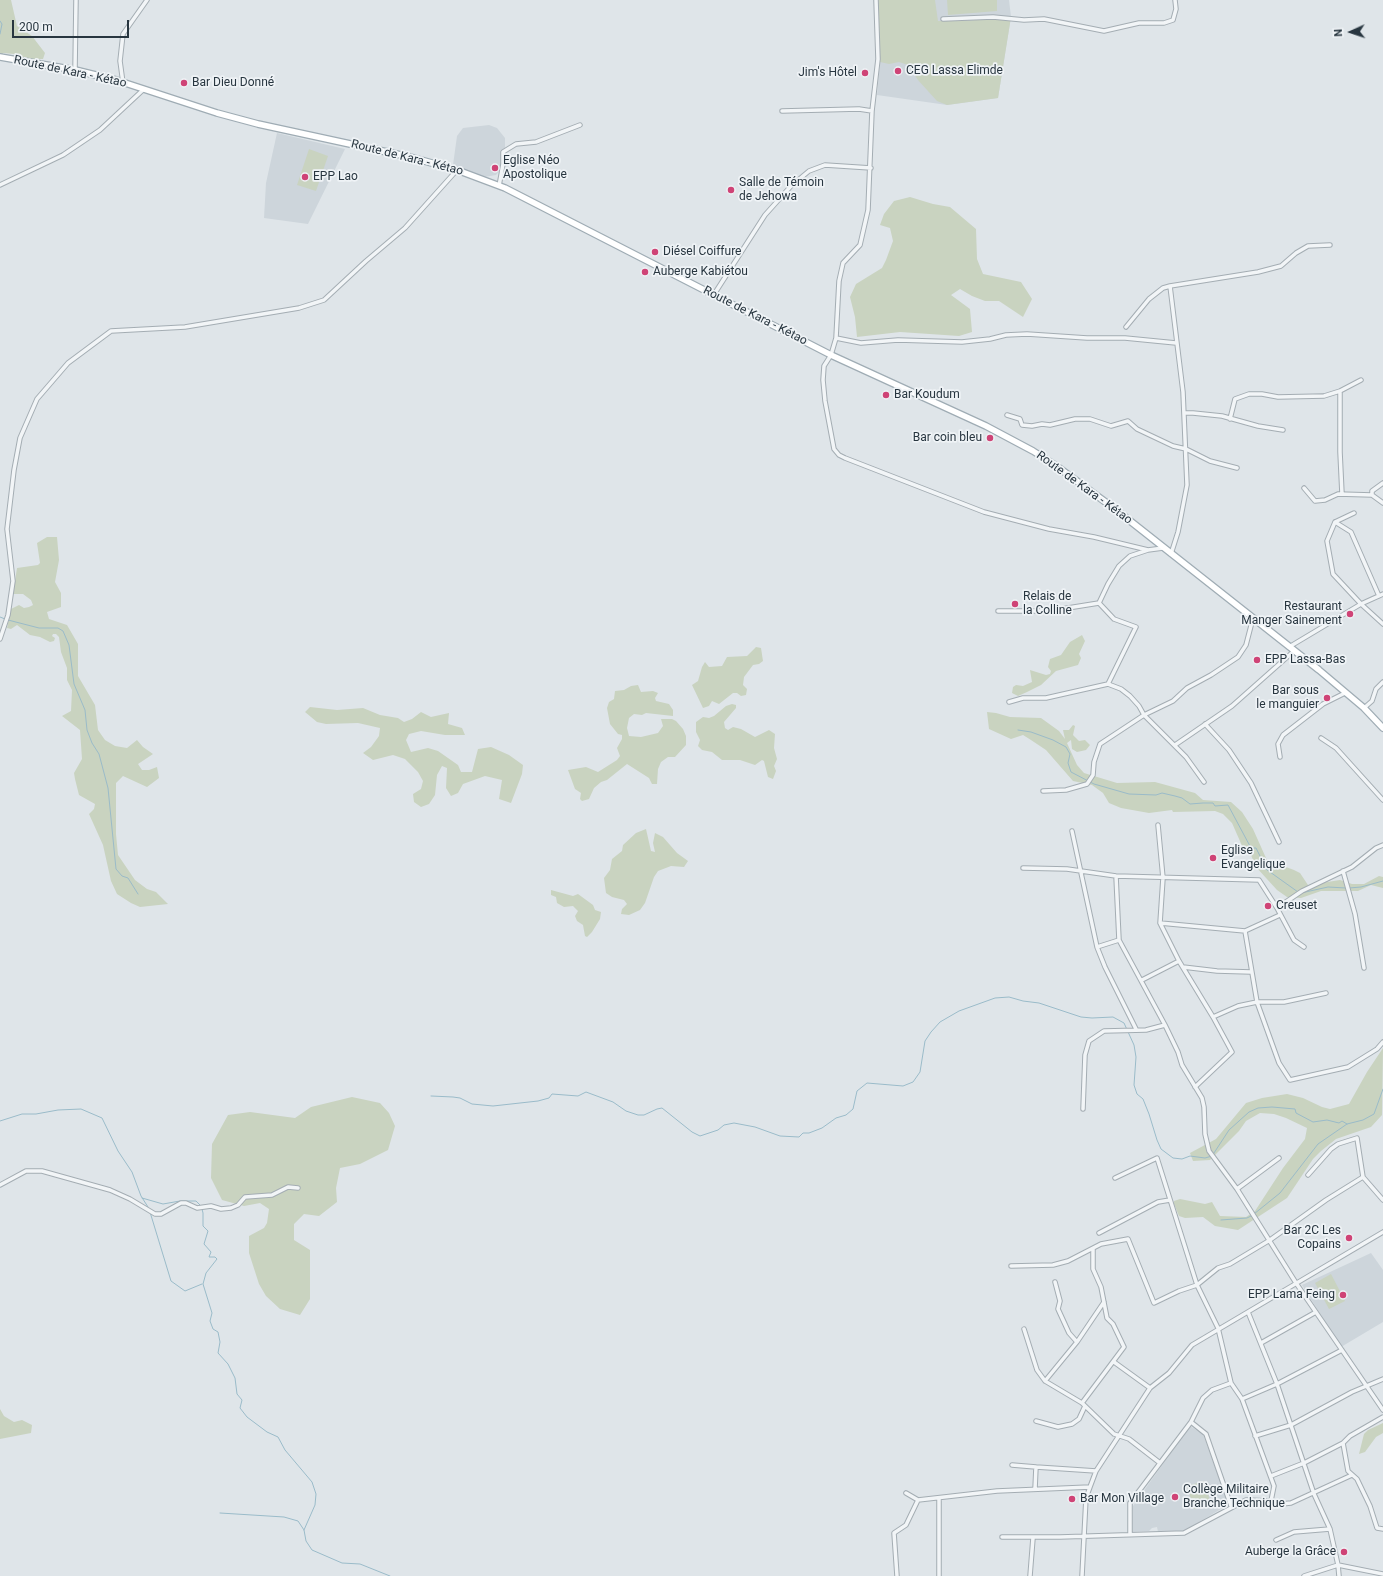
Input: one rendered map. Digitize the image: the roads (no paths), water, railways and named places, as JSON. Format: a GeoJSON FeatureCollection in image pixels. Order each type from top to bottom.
{"type":"FeatureCollection","features":[{"type":"Feature","properties":{"kind":"main road","name":"Route de Kara - Kétao"},"geometry":{"type":"LineString","coordinates":[[0,58],[75,70],[144,89],[258,124],[410,156],[457,170],[499,186],[601,236],[713,296],[832,355],[986,426],[1033,451],[1073,478],[1253,618],[1364,708],[1383,728]]}},
{"type":"Feature","properties":{"kind":"street"},"geometry":{"type":"LineString","coordinates":[[75,70],[76,0]]}},
{"type":"Feature","properties":{"kind":"street"},"geometry":{"type":"LineString","coordinates":[[123,83],[120,61],[124,34],[147,0]]}},
{"type":"Feature","properties":{"kind":"street"},"geometry":{"type":"LineString","coordinates":[[876,0],[878,59],[872,110],[871,168],[868,190],[868,210],[860,245],[843,263],[839,281],[836,338],[832,355],[824,366],[823,380],[834,449],[839,455],[984,512],[1049,529],[1094,537],[1148,550]]}},
{"type":"Feature","properties":{"kind":"street"},"geometry":{"type":"LineString","coordinates":[[943,19],[993,17],[1024,20],[1044,19],[1104,31],[1139,23],[1164,23],[1173,20],[1176,9],[1175,0]]}},
{"type":"Feature","properties":{"kind":"street"},"geometry":{"type":"LineString","coordinates":[[0,185],[63,155],[100,130],[144,89]]}},
{"type":"Feature","properties":{"kind":"street"},"geometry":{"type":"LineString","coordinates":[[782,111],[872,110]]}},
{"type":"Feature","properties":{"kind":"street"},"geometry":{"type":"LineString","coordinates":[[499,186],[503,164],[503,152],[516,144],[536,142],[580,125]]}},
{"type":"Feature","properties":{"kind":"street"},"geometry":{"type":"LineString","coordinates":[[713,296],[765,215],[792,186],[809,171],[825,165],[871,168]]}},
{"type":"Feature","properties":{"kind":"street"},"geometry":{"type":"LineString","coordinates":[[0,639],[8,615],[13,581],[6,528],[20,438],[38,399],[68,363],[111,331],[185,327],[300,308],[324,300],[366,261],[405,228],[457,170]]}},
{"type":"Feature","properties":{"kind":"street"},"geometry":{"type":"LineString","coordinates":[[1126,327],[1149,299],[1163,288],[1258,272],[1281,266],[1296,253],[1308,246],[1330,245]]}},
{"type":"Feature","properties":{"kind":"street"},"geometry":{"type":"LineString","coordinates":[[1170,286],[1185,413],[1187,485],[1178,532],[1171,554]]}},
{"type":"Feature","properties":{"kind":"street"},"geometry":{"type":"LineString","coordinates":[[836,338],[861,343],[898,340],[962,342],[990,339],[1006,335],[1027,334],[1087,338],[1125,338],[1176,343]]}},
{"type":"Feature","properties":{"kind":"street"},"geometry":{"type":"LineString","coordinates":[[1230,418],[1235,399],[1249,394],[1262,394],[1274,397],[1324,396],[1340,391],[1361,380]]}},
{"type":"Feature","properties":{"kind":"street"},"geometry":{"type":"LineString","coordinates":[[1340,391],[1340,473],[1342,494]]}},
{"type":"Feature","properties":{"kind":"street"},"geometry":{"type":"LineString","coordinates":[[1185,413],[1202,413],[1230,418],[1258,426],[1283,430]]}},
{"type":"Feature","properties":{"kind":"street"},"geometry":{"type":"LineString","coordinates":[[1007,415],[1020,419],[1022,425],[1032,426],[1042,424],[1050,426],[1075,419],[1090,419],[1111,426],[1128,421],[1137,429],[1173,446],[1186,449],[1210,461],[1238,468]]}},
{"type":"Feature","properties":{"kind":"street"},"geometry":{"type":"LineString","coordinates":[[1372,495],[1372,491],[1383,483]]}},
{"type":"Feature","properties":{"kind":"street"},"geometry":{"type":"LineString","coordinates":[[1304,488],[1316,501],[1342,494],[1372,495],[1383,503]]}},
{"type":"Feature","properties":{"kind":"street"},"geometry":{"type":"LineString","coordinates":[[1354,513],[1335,522],[1327,541],[1333,574],[1361,604],[1383,624]]}},
{"type":"Feature","properties":{"kind":"street"},"geometry":{"type":"LineString","coordinates":[[1175,745],[1232,706],[1292,649],[1361,604],[1381,595],[1351,532],[1335,522]]}},
{"type":"Feature","properties":{"kind":"street"},"geometry":{"type":"LineString","coordinates":[[1099,603],[1119,566],[1130,556],[1148,550],[1164,548]]}},
{"type":"Feature","properties":{"kind":"street"},"geometry":{"type":"LineString","coordinates":[[998,611],[1049,611],[1099,603]]}},
{"type":"Feature","properties":{"kind":"street"},"geometry":{"type":"LineString","coordinates":[[1099,603],[1114,618],[1136,627],[1108,684]]}},
{"type":"Feature","properties":{"kind":"street"},"geometry":{"type":"LineString","coordinates":[[1043,791],[1066,790],[1087,784],[1093,775],[1094,762],[1100,744],[1144,715],[1173,701],[1187,688],[1211,675],[1238,657],[1246,645],[1253,618]]}},
{"type":"Feature","properties":{"kind":"street"},"geometry":{"type":"LineString","coordinates":[[1364,708],[1372,702],[1376,689],[1383,682]]}},
{"type":"Feature","properties":{"kind":"street"},"geometry":{"type":"LineString","coordinates":[[1009,702],[1023,698],[1046,698],[1108,684],[1121,689],[1130,696],[1139,706],[1144,715],[1175,745],[1204,782]]}},
{"type":"Feature","properties":{"kind":"street"},"geometry":{"type":"LineString","coordinates":[[1280,756],[1278,744],[1283,735],[1323,704],[1345,693]]}},
{"type":"Feature","properties":{"kind":"street"},"geometry":{"type":"LineString","coordinates":[[1205,724],[1229,750],[1251,783],[1278,842]]}},
{"type":"Feature","properties":{"kind":"street"},"geometry":{"type":"LineString","coordinates":[[1321,738],[1336,748],[1383,800]]}},
{"type":"Feature","properties":{"kind":"street"},"geometry":{"type":"LineString","coordinates":[[1158,825],[1163,878],[1160,923],[1179,962],[1213,1017],[1232,1052],[1195,1087]]}},
{"type":"Feature","properties":{"kind":"street"},"geometry":{"type":"LineString","coordinates":[[1072,830],[1097,947],[1105,968],[1136,1029]]}},
{"type":"Feature","properties":{"kind":"street"},"geometry":{"type":"LineString","coordinates":[[1277,908],[1301,893],[1352,867],[1379,846]]}},
{"type":"Feature","properties":{"kind":"street"},"geometry":{"type":"LineString","coordinates":[[1023,868],[1081,871],[1116,876],[1259,880],[1277,908],[1294,940],[1304,948]]}},
{"type":"Feature","properties":{"kind":"street"},"geometry":{"type":"LineString","coordinates":[[1343,871],[1355,914],[1364,968]]}},
{"type":"Feature","properties":{"kind":"street"},"geometry":{"type":"LineString","coordinates":[[1116,876],[1119,940],[1165,1025],[1178,1052],[1182,1065],[1202,1098],[1204,1107],[1205,1134],[1209,1151],[1237,1189],[1296,1283],[1383,1410]]}},
{"type":"Feature","properties":{"kind":"street"},"geometry":{"type":"LineString","coordinates":[[1160,923],[1245,931],[1280,915]]}},
{"type":"Feature","properties":{"kind":"street"},"geometry":{"type":"LineString","coordinates":[[1245,931],[1257,1002],[1279,1062],[1290,1080],[1348,1067],[1377,1049],[1383,1042]]}},
{"type":"Feature","properties":{"kind":"street"},"geometry":{"type":"LineString","coordinates":[[1097,947],[1119,940]]}},
{"type":"Feature","properties":{"kind":"street"},"geometry":{"type":"LineString","coordinates":[[1142,980],[1179,962]]}},
{"type":"Feature","properties":{"kind":"street"},"geometry":{"type":"LineString","coordinates":[[1183,967],[1217,971],[1251,972]]}},
{"type":"Feature","properties":{"kind":"street"},"geometry":{"type":"LineString","coordinates":[[1213,1017],[1238,1006],[1257,1002],[1284,1002],[1326,994]]}},
{"type":"Feature","properties":{"kind":"street"},"geometry":{"type":"LineString","coordinates":[[1083,1108],[1086,1055],[1089,1041],[1104,1031],[1136,1029],[1146,1030],[1165,1025]]}},
{"type":"Feature","properties":{"kind":"street"},"geometry":{"type":"LineString","coordinates":[[1308,1175],[1331,1149],[1338,1144],[1357,1138],[1363,1177],[1383,1200]]}},
{"type":"Feature","properties":{"kind":"street"},"geometry":{"type":"LineString","coordinates":[[1115,1178],[1157,1158],[1197,1285],[1218,1328],[1231,1383],[1242,1399],[1271,1476],[1274,1486],[1271,1501]]}},
{"type":"Feature","properties":{"kind":"street"},"geometry":{"type":"LineString","coordinates":[[1237,1189],[1279,1158]]}},
{"type":"Feature","properties":{"kind":"street"},"geometry":{"type":"LineString","coordinates":[[0,1185],[26,1171],[42,1171],[110,1190],[130,1199],[155,1214],[170,1210],[181,1203],[186,1203],[197,1208],[211,1206],[220,1209],[232,1208],[238,1205],[245,1197],[272,1195],[288,1187],[298,1188]]}},
{"type":"Feature","properties":{"kind":"street"},"geometry":{"type":"LineString","coordinates":[[1011,1266],[1048,1266],[1068,1261],[1101,1244],[1128,1239],[1154,1303],[1179,1291],[1197,1285],[1218,1268],[1230,1264],[1270,1240],[1326,1200],[1363,1177]]}},
{"type":"Feature","properties":{"kind":"street"},"geometry":{"type":"LineString","coordinates":[[1099,1233],[1158,1202],[1170,1200]]}},
{"type":"Feature","properties":{"kind":"street"},"geometry":{"type":"LineString","coordinates":[[1082,1576],[1086,1498],[1096,1471],[1150,1388],[1169,1373],[1192,1345],[1218,1328],[1248,1312],[1383,1232]]}},
{"type":"Feature","properties":{"kind":"street"},"geometry":{"type":"LineString","coordinates":[[1036,1421],[1058,1427],[1072,1424],[1079,1419],[1083,1405],[1124,1347],[1113,1324],[1107,1318],[1101,1287],[1093,1268],[1093,1249]]}},
{"type":"Feature","properties":{"kind":"street"},"geometry":{"type":"LineString","coordinates":[[1055,1282],[1060,1301],[1058,1309],[1069,1333],[1077,1342]]}},
{"type":"Feature","properties":{"kind":"street"},"geometry":{"type":"LineString","coordinates":[[1045,1381],[1077,1342],[1104,1302]]}},
{"type":"Feature","properties":{"kind":"street"},"geometry":{"type":"LineString","coordinates":[[1248,1312],[1277,1384],[1314,1494],[1330,1529],[1338,1565],[1338,1576]]}},
{"type":"Feature","properties":{"kind":"street"},"geometry":{"type":"LineString","coordinates":[[1261,1343],[1316,1312]]}},
{"type":"Feature","properties":{"kind":"street"},"geometry":{"type":"LineString","coordinates":[[1024,1328],[1037,1370],[1045,1381],[1083,1405],[1114,1434],[1128,1439],[1160,1463]]}},
{"type":"Feature","properties":{"kind":"street"},"geometry":{"type":"LineString","coordinates":[[1242,1399],[1277,1384],[1342,1350]]}},
{"type":"Feature","properties":{"kind":"street"},"geometry":{"type":"LineString","coordinates":[[1114,1362],[1150,1388]]}},
{"type":"Feature","properties":{"kind":"street"},"geometry":{"type":"LineString","coordinates":[[1255,1436],[1291,1425],[1352,1392],[1383,1379]]}},
{"type":"Feature","properties":{"kind":"street"},"geometry":{"type":"LineString","coordinates":[[1130,1534],[1130,1504],[1191,1422],[1203,1398],[1212,1390],[1231,1383]]}},
{"type":"Feature","properties":{"kind":"street"},"geometry":{"type":"LineString","coordinates":[[1271,1476],[1304,1464],[1343,1443],[1350,1436],[1383,1417]]}},
{"type":"Feature","properties":{"kind":"street"},"geometry":{"type":"LineString","coordinates":[[1191,1422],[1206,1434],[1231,1506]]}},
{"type":"Feature","properties":{"kind":"street"},"geometry":{"type":"LineString","coordinates":[[1343,1443],[1348,1471],[1357,1480],[1370,1506],[1377,1528],[1383,1529]]}},
{"type":"Feature","properties":{"kind":"street"},"geometry":{"type":"LineString","coordinates":[[1012,1465],[1096,1471]]}},
{"type":"Feature","properties":{"kind":"street"},"geometry":{"type":"LineString","coordinates":[[1035,1489],[1036,1467]]}},
{"type":"Feature","properties":{"kind":"street"},"geometry":{"type":"LineString","coordinates":[[1002,1537],[1033,1538],[1184,1533],[1231,1506],[1246,1500],[1271,1501],[1281,1504],[1291,1503],[1314,1494],[1352,1475]]}},
{"type":"Feature","properties":{"kind":"street"},"geometry":{"type":"LineString","coordinates":[[906,1493],[918,1500],[992,1492],[1090,1487]]}},
{"type":"Feature","properties":{"kind":"street"},"geometry":{"type":"LineString","coordinates":[[939,1498],[939,1576]]}},
{"type":"Feature","properties":{"kind":"street"},"geometry":{"type":"LineString","coordinates":[[897,1576],[894,1533],[906,1525],[918,1500]]}},
{"type":"Feature","properties":{"kind":"street"},"geometry":{"type":"LineString","coordinates":[[1276,1540],[1294,1532],[1330,1529]]}},
{"type":"Feature","properties":{"kind":"street"},"geometry":{"type":"LineString","coordinates":[[1030,1576],[1033,1538]]}},
{"type":"Feature","properties":{"kind":"street"},"geometry":{"type":"LineString","coordinates":[[1304,1576],[1338,1565],[1383,1574]]}},
{"type":"Feature","properties":{"kind":"waterway"},"geometry":{"type":"LineString","coordinates":[[0,21],[2,24],[0,34]]}},
{"type":"Feature","properties":{"kind":"waterway"},"geometry":{"type":"LineString","coordinates":[[0,617],[5,619]]}},
{"type":"Feature","properties":{"kind":"waterway"},"geometry":{"type":"LineString","coordinates":[[8,620],[39,628],[58,628],[63,631],[69,645],[74,684],[85,710],[87,730],[92,743],[99,754],[108,788],[116,869],[122,876],[128,878],[138,894]]}},
{"type":"Feature","properties":{"kind":"waterway"},"geometry":{"type":"LineString","coordinates":[[1018,730],[1031,732],[1053,740],[1066,747],[1070,754],[1068,763],[1071,772],[1094,784],[1129,794],[1156,795],[1162,793],[1182,798],[1190,804],[1213,803],[1215,806],[1228,805],[1251,848],[1256,848],[1263,867],[1298,892]]}},
{"type":"Feature","properties":{"kind":"waterway"},"geometry":{"type":"LineString","coordinates":[[1349,888],[1361,887],[1383,881]]}},
{"type":"Feature","properties":{"kind":"waterway"},"geometry":{"type":"LineString","coordinates":[[1301,893],[1328,887],[1346,888]]}},
{"type":"Feature","properties":{"kind":"waterway"},"geometry":{"type":"LineString","coordinates":[[431,1096],[460,1098],[472,1104],[493,1106],[538,1101],[549,1098],[552,1094],[578,1096],[586,1092],[613,1102],[626,1111],[638,1115],[644,1115],[662,1108],[692,1132],[700,1136],[718,1130],[724,1125],[734,1123],[755,1127],[780,1136],[799,1137],[803,1133],[809,1133],[822,1128],[836,1118],[846,1115],[853,1109],[857,1091],[867,1083],[903,1086],[913,1082],[920,1072],[925,1041],[940,1022],[959,1011],[995,998],[1009,997],[1039,1003],[1081,1017],[1113,1017],[1124,1023],[1134,1045],[1136,1057],[1134,1085],[1137,1094],[1143,1099],[1161,1149],[1173,1158],[1182,1159],[1190,1156],[1205,1158],[1212,1156],[1229,1130],[1249,1112],[1258,1108],[1272,1107],[1295,1109],[1296,1113],[1313,1122],[1327,1120],[1339,1123],[1342,1121],[1347,1124]]}},
{"type":"Feature","properties":{"kind":"waterway"},"geometry":{"type":"LineString","coordinates":[[1254,1214],[1280,1193],[1318,1144],[1347,1124],[1363,1120],[1374,1114],[1383,1089]]}},
{"type":"Feature","properties":{"kind":"waterway"},"geometry":{"type":"LineString","coordinates":[[0,1121],[22,1114],[81,1109],[102,1118],[118,1151],[132,1172],[141,1196],[148,1207]]}},
{"type":"Feature","properties":{"kind":"waterway"},"geometry":{"type":"LineString","coordinates":[[142,1198],[163,1204],[180,1201],[196,1201],[201,1206]]}},
{"type":"Feature","properties":{"kind":"waterway"},"geometry":{"type":"LineString","coordinates":[[202,1209],[203,1226],[208,1231],[204,1244],[211,1252],[209,1257],[215,1257],[217,1259],[206,1273],[203,1284],[212,1313],[210,1321],[213,1329],[218,1332],[220,1342],[218,1353],[228,1364],[235,1378],[237,1394],[242,1400],[240,1408],[247,1417],[267,1432],[278,1437],[285,1450],[312,1482],[316,1494],[315,1505],[304,1530]]}},
{"type":"Feature","properties":{"kind":"waterway"},"geometry":{"type":"LineString","coordinates":[[150,1212],[171,1281],[185,1291],[202,1284]]}},
{"type":"Feature","properties":{"kind":"waterway"},"geometry":{"type":"LineString","coordinates":[[1221,1220],[1247,1218],[1251,1216]]}},
{"type":"Feature","properties":{"kind":"waterway"},"geometry":{"type":"LineString","coordinates":[[220,1513],[284,1517],[298,1521],[304,1530],[306,1541],[312,1550],[342,1563],[360,1564],[390,1576]]}},
{"type":"Feature","properties":{"kind":"place","name":"CEG Lassa Elimde"},"geometry":{"type":"Point","coordinates":[898,71]}},
{"type":"Feature","properties":{"kind":"place","name":"Jim's Hôtel"},"geometry":{"type":"Point","coordinates":[865,73]}},
{"type":"Feature","properties":{"kind":"place","name":"Bar Dieu Donné"},"geometry":{"type":"Point","coordinates":[184,83]}},
{"type":"Feature","properties":{"kind":"place","name":"Eglise Néo Apostolique"},"geometry":{"type":"Point","coordinates":[495,168]}},
{"type":"Feature","properties":{"kind":"place","name":"EPP Lao"},"geometry":{"type":"Point","coordinates":[305,177]}},
{"type":"Feature","properties":{"kind":"place","name":"Salle de Témoin de Jehowa"},"geometry":{"type":"Point","coordinates":[731,190]}},
{"type":"Feature","properties":{"kind":"place","name":"Diésel Coiffure"},"geometry":{"type":"Point","coordinates":[655,252]}},
{"type":"Feature","properties":{"kind":"place","name":"Auberge Kabiétou"},"geometry":{"type":"Point","coordinates":[645,272]}},
{"type":"Feature","properties":{"kind":"place","name":"Bar Koudum"},"geometry":{"type":"Point","coordinates":[886,395]}},
{"type":"Feature","properties":{"kind":"place","name":"Bar coin bleu"},"geometry":{"type":"Point","coordinates":[990,438]}},
{"type":"Feature","properties":{"kind":"place","name":"Relais de la Colline"},"geometry":{"type":"Point","coordinates":[1015,604]}},
{"type":"Feature","properties":{"kind":"place","name":"Restaurant Manger Sainement"},"geometry":{"type":"Point","coordinates":[1350,614]}},
{"type":"Feature","properties":{"kind":"place","name":"EPP Lassa-Bas"},"geometry":{"type":"Point","coordinates":[1257,660]}},
{"type":"Feature","properties":{"kind":"place","name":"Bar sous le manguier"},"geometry":{"type":"Point","coordinates":[1327,698]}},
{"type":"Feature","properties":{"kind":"place","name":"Eglise Evangelique"},"geometry":{"type":"Point","coordinates":[1213,858]}},
{"type":"Feature","properties":{"kind":"place","name":"Creuset"},"geometry":{"type":"Point","coordinates":[1268,906]}},
{"type":"Feature","properties":{"kind":"place","name":"Bar 2C Les Copains"},"geometry":{"type":"Point","coordinates":[1349,1238]}},
{"type":"Feature","properties":{"kind":"place","name":"EPP Lama Feing"},"geometry":{"type":"Point","coordinates":[1343,1295]}},
{"type":"Feature","properties":{"kind":"place","name":"Collège Militaire Branche Technique"},"geometry":{"type":"Point","coordinates":[1175,1497]}},
{"type":"Feature","properties":{"kind":"place","name":"Bar Mon Village"},"geometry":{"type":"Point","coordinates":[1072,1499]}},
{"type":"Feature","properties":{"kind":"place","name":"Auberge la Grâce"},"geometry":{"type":"Point","coordinates":[1344,1552]}}]}
